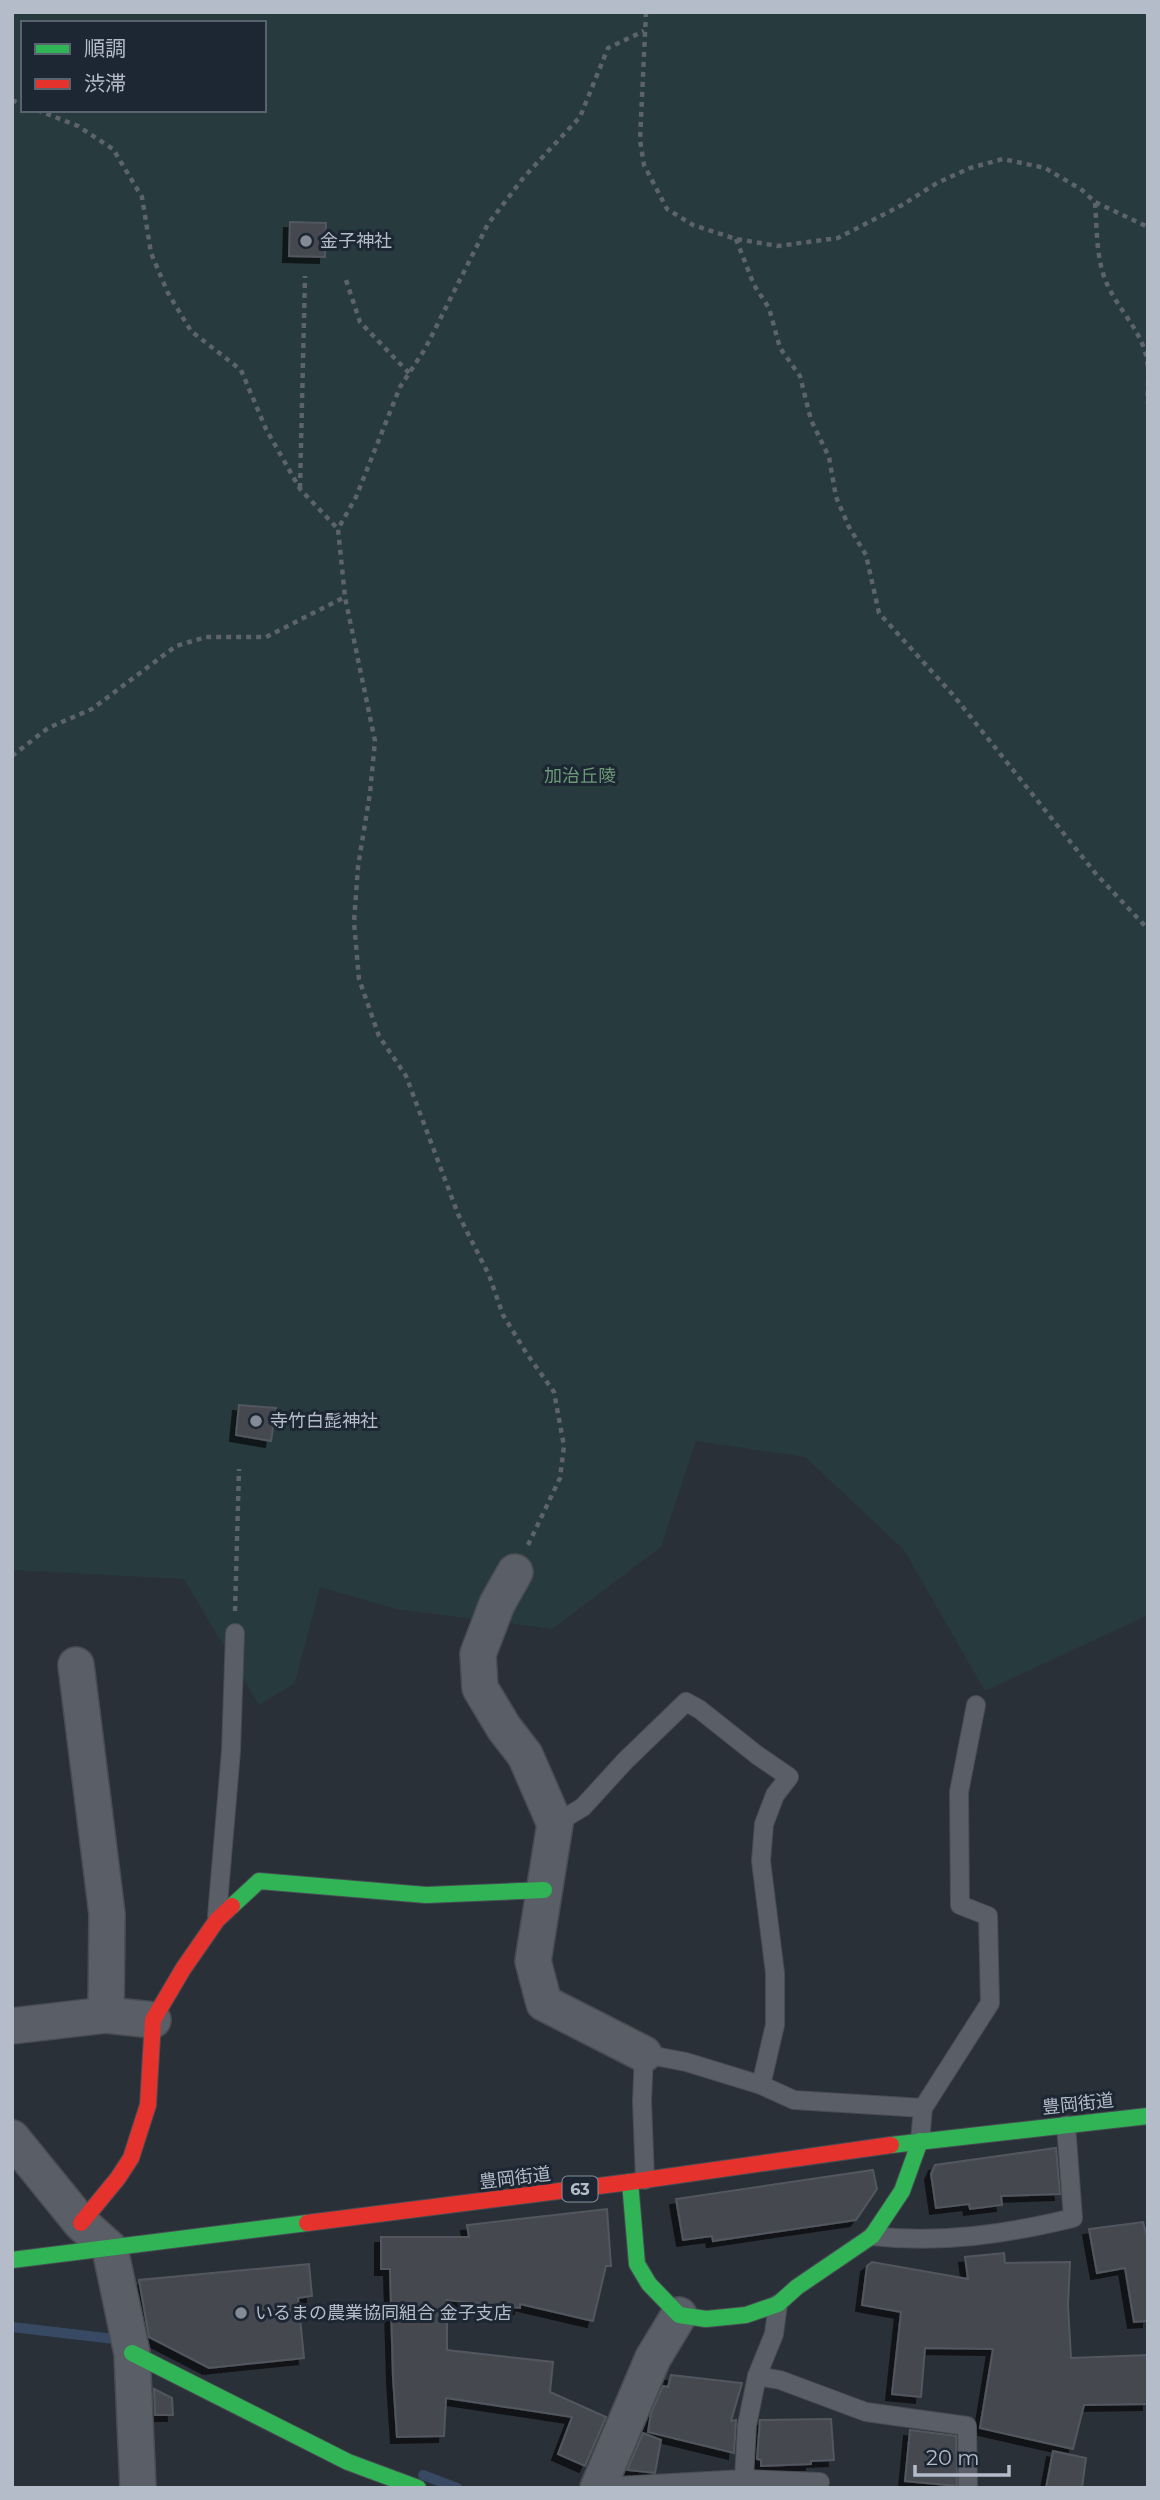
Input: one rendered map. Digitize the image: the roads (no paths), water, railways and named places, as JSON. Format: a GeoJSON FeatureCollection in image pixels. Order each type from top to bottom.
{"type":"FeatureCollection","features":[{"type":"Feature","properties":{"kind":"street"},"geometry":{"type":"LineString","coordinates":[[515,1572],[497,1604],[478,1654],[481,1688],[504,1728],[525,1755],[555,1824],[533,1961],[544,2003],[644,2054]]}},
{"type":"Feature","properties":{"kind":"street"},"geometry":{"type":"LineString","coordinates":[[76,1665],[107,1914],[106,2015]]}},
{"type":"Feature","properties":{"kind":"street"},"geometry":{"type":"LineString","coordinates":[[81,2223],[131,2158],[148,2105],[153,2020],[183,1969],[217,1920],[259,1881],[426,1895],[544,1890]]}},
{"type":"Feature","properties":{"kind":"street"},"geometry":{"type":"LineString","coordinates":[[12,2026],[106,2015],[153,2020]]}},
{"type":"Feature","properties":{"kind":"street","name":"豊岡街道"},"geometry":{"type":"LineString","coordinates":[[12,2260],[637,2181],[920,2141],[1148,2116]]}},
{"type":"Feature","properties":{"kind":"street"},"geometry":{"type":"LineString","coordinates":[[12,2138],[81,2223],[110,2249],[132,2353],[138,2488]]}},
{"type":"Feature","properties":{"kind":"street"},"geometry":{"type":"LineString","coordinates":[[637,2181],[637,2264],[649,2284],[679,2315],[706,2319],[746,2315],[778,2304],[797,2287],[872,2236],[902,2191],[920,2141]]}},
{"type":"Feature","properties":{"kind":"street"},"geometry":{"type":"LineString","coordinates":[[599,2488],[653,2358],[679,2315]]}},
{"type":"Feature","properties":{"kind":"street"},"geometry":{"type":"LineString","coordinates":[[132,2353],[348,2462],[418,2488]]}},
{"type":"Feature","properties":{"kind":"lane"},"geometry":{"type":"LineString","coordinates":[[217,1920],[231,1751],[235,1633]]}},
{"type":"Feature","properties":{"kind":"lane"},"geometry":{"type":"LineString","coordinates":[[555,1824],[583,1807],[625,1761],[686,1702],[789,1777],[775,1795],[764,1824],[761,1861],[775,1973],[775,2025],[761,2085]]}},
{"type":"Feature","properties":{"kind":"lane"},"geometry":{"type":"LineString","coordinates":[[920,2141],[923,2108],[990,2003],[988,1916],[960,1905],[959,1792],[976,1705]]}},
{"type":"Feature","properties":{"kind":"lane"},"geometry":{"type":"LineString","coordinates":[[637,2181],[644,2054],[686,2062],[761,2085],[794,2100],[923,2108]]}},
{"type":"Feature","properties":{"kind":"lane"},"geometry":{"type":"LineString","coordinates":[[872,2236],[904,2240],[952,2238],[1018,2231],[1073,2218],[1066,2125]]}},
{"type":"Feature","properties":{"kind":"lane"},"geometry":{"type":"LineString","coordinates":[[744,2479],[747,2425],[757,2376],[774,2334],[778,2304]]}},
{"type":"Feature","properties":{"kind":"lane"},"geometry":{"type":"LineString","coordinates":[[757,2376],[780,2380],[866,2412],[967,2426],[968,2488]]}},
{"type":"Feature","properties":{"kind":"lane"},"geometry":{"type":"LineString","coordinates":[[599,2488],[744,2479],[820,2482]]}},
{"type":"Feature","properties":{"kind":"waterway"},"geometry":{"type":"LineString","coordinates":[[12,2327],[123,2340]]}},
{"type":"Feature","properties":{"kind":"waterway"},"geometry":{"type":"LineString","coordinates":[[423,2475],[457,2488]]}},
{"type":"Feature","properties":{"kind":"place","name":"金子神社"},"geometry":{"type":"Point","coordinates":[306,241]}},
{"type":"Feature","properties":{"kind":"place","name":"寺竹白髭神社"},"geometry":{"type":"Point","coordinates":[256,1421]}},
{"type":"Feature","properties":{"kind":"place","name":"いるまの農業協同組合 金子支店"},"geometry":{"type":"Point","coordinates":[241,2313]}},
{"type":"Feature","properties":{"kind":"park label","name":"加治丘陵"},"geometry":{"type":"Point","coordinates":[580,776]}}]}
